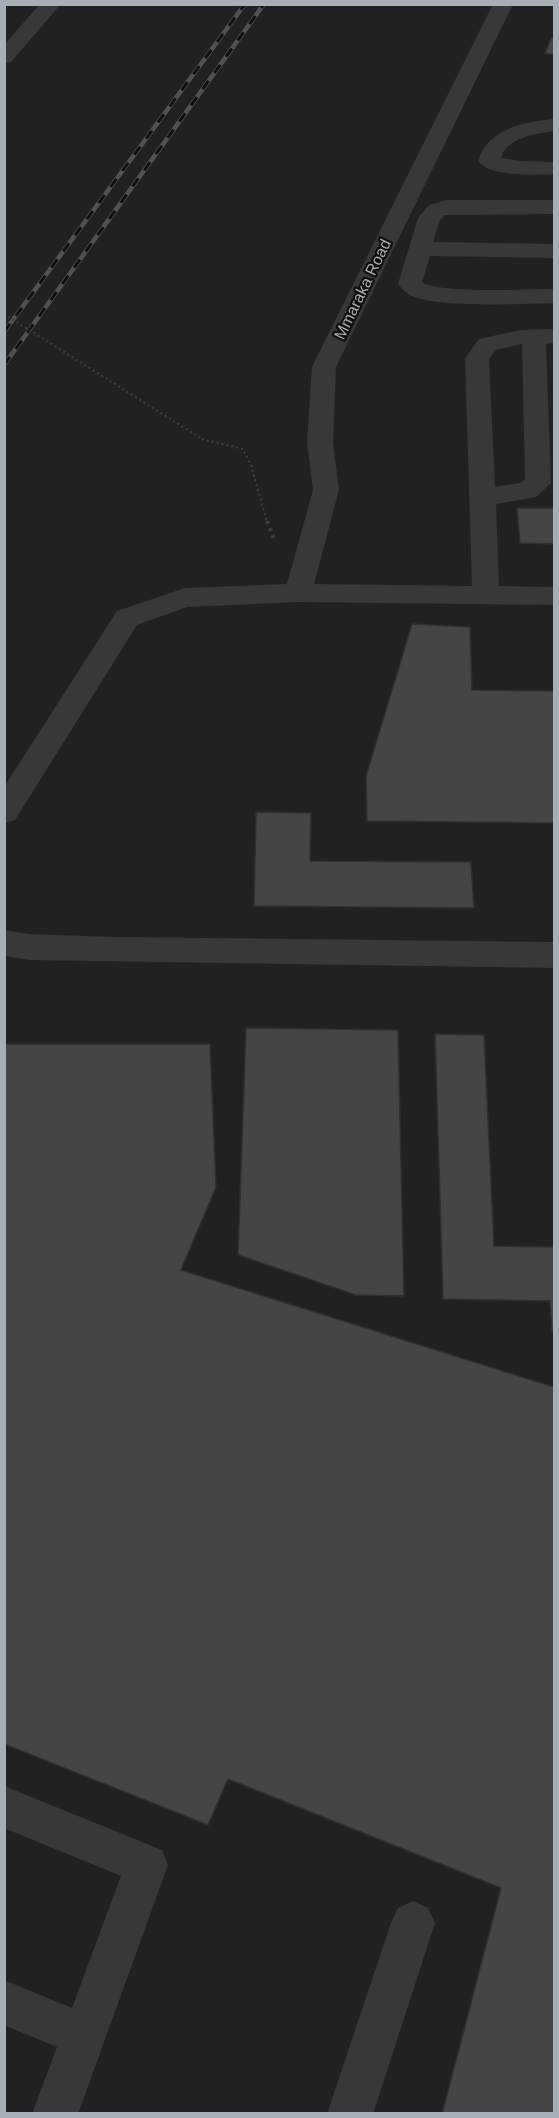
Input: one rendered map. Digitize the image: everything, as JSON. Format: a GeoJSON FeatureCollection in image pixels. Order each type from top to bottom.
{"type":"FeatureCollection","features":[{"type":"Feature","properties":{"kind":"lane"},"geometry":{"type":"LineString","coordinates":[[4,58],[51,4]]}},
{"type":"Feature","properties":{"kind":"lane","name":"Mmaraka Road"},"geometry":{"type":"LineString","coordinates":[[298,593],[326,490],[320,443],[324,367],[503,4]]}},
{"type":"Feature","properties":{"kind":"lane"},"geometry":{"type":"LineString","coordinates":[[555,125],[520,132],[499,142],[490,152],[489,160],[498,165],[520,168],[555,168]]}},
{"type":"Feature","properties":{"kind":"lane"},"geometry":{"type":"LineString","coordinates":[[555,207],[446,207],[437,210],[429,218],[410,284],[420,291],[445,295],[555,296]]}},
{"type":"Feature","properties":{"kind":"lane"},"geometry":{"type":"LineString","coordinates":[[420,249],[555,251]]}},
{"type":"Feature","properties":{"kind":"lane"},"geometry":{"type":"LineString","coordinates":[[482,497],[527,491],[538,483],[544,337],[520,337],[488,344],[477,358],[482,497],[486,595]]}},
{"type":"Feature","properties":{"kind":"lane"},"geometry":{"type":"LineString","coordinates":[[4,812],[127,618],[185,598],[298,593],[555,596]]}},
{"type":"Feature","properties":{"kind":"lane"},"geometry":{"type":"LineString","coordinates":[[4,943],[29,947],[112,950],[555,954]]}},
{"type":"Feature","properties":{"kind":"lane"},"geometry":{"type":"LineString","coordinates":[[4,1807],[147,1865],[55,2114]]}},
{"type":"Feature","properties":{"kind":"lane"},"geometry":{"type":"LineString","coordinates":[[350,2114],[413,1923]]}},
{"type":"Feature","properties":{"kind":"lane"},"geometry":{"type":"LineString","coordinates":[[4,2002],[84,2036]]}},
{"type":"Feature","properties":{"kind":"path"},"geometry":{"type":"LineString","coordinates":[[4,314],[202,439],[243,449],[258,488]]}},
{"type":"Feature","properties":{"kind":"shaded area"},"geometry":{"type":"Polygon","coordinates":[[[5,5],[554,5],[554,2113],[5,2114],[5,5]]]}},
{"type":"Feature","properties":{"kind":"building"},"geometry":{"type":"Polygon","coordinates":[[[551,38],[554,38],[554,55],[545,53],[551,38]]]}},
{"type":"Feature","properties":{"kind":"building"},"geometry":{"type":"Polygon","coordinates":[[[517,508],[554,508],[554,544],[520,543],[517,508]]]}},
{"type":"Feature","properties":{"kind":"building"},"geometry":{"type":"Polygon","coordinates":[[[412,624],[470,627],[472,690],[554,691],[554,823],[367,821],[366,776],[412,624]]]}},
{"type":"Feature","properties":{"kind":"building"},"geometry":{"type":"Polygon","coordinates":[[[256,812],[311,813],[310,861],[471,862],[474,908],[254,906],[256,812]]]}},
{"type":"Feature","properties":{"kind":"building"},"geometry":{"type":"Polygon","coordinates":[[[246,1028],[398,1030],[404,1296],[356,1295],[238,1255],[246,1028]]]}},
{"type":"Feature","properties":{"kind":"building"},"geometry":{"type":"Polygon","coordinates":[[[435,1034],[484,1035],[494,1246],[554,1247],[554,1332],[552,1332],[550,1301],[443,1299],[435,1034]]]}},
{"type":"Feature","properties":{"kind":"building"},"geometry":{"type":"Polygon","coordinates":[[[4,1044],[210,1044],[216,1187],[181,1270],[554,1387],[554,2114],[442,2114],[501,1888],[228,1779],[208,1825],[4,1744],[4,1044]]]}},
{"type":"Feature","properties":{"kind":"railway"},"geometry":{"type":"LineString","coordinates":[[4,332],[245,4]]}},
{"type":"Feature","properties":{"kind":"railway"},"geometry":{"type":"LineString","coordinates":[[4,365],[264,4]]}}]}
